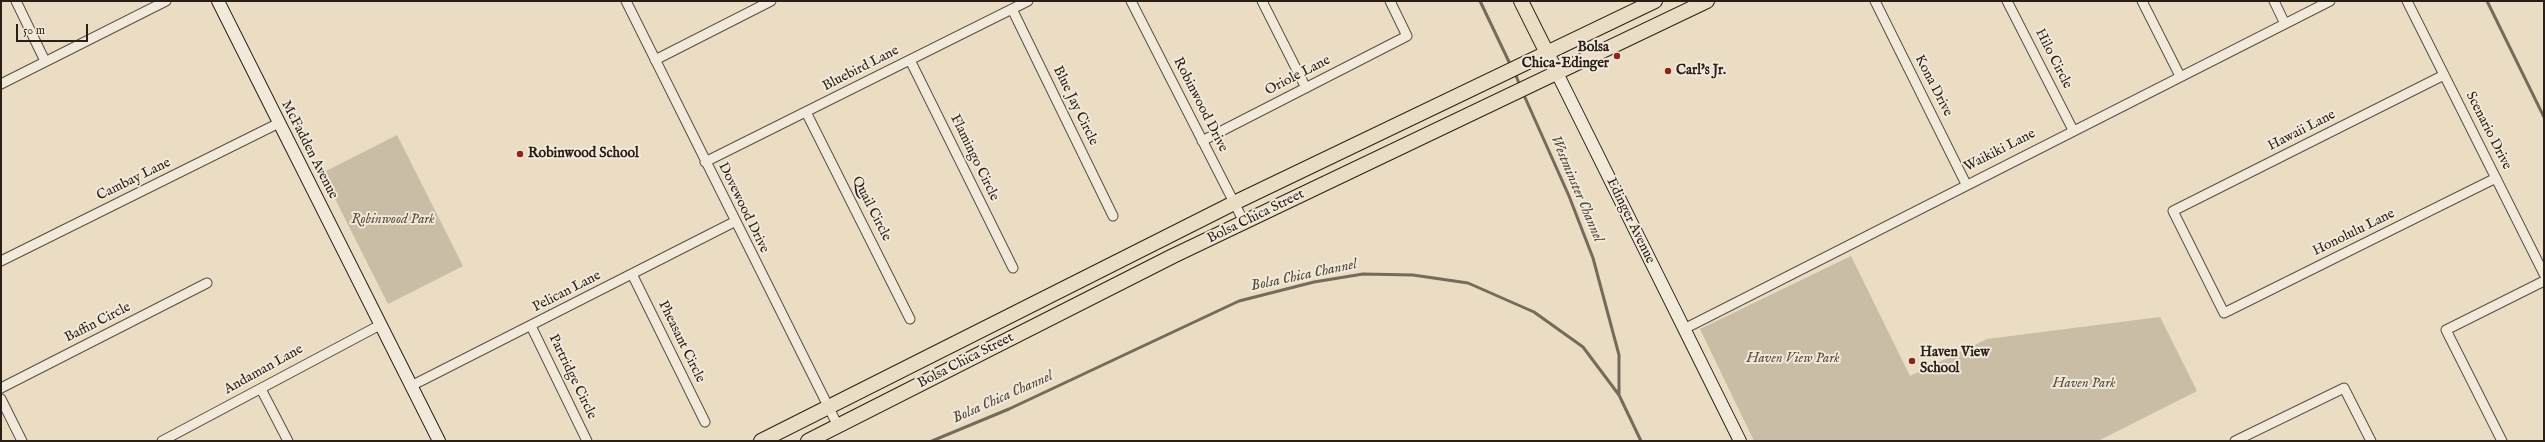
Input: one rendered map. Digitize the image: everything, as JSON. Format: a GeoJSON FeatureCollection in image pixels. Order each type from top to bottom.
{"type":"FeatureCollection","features":[{"type":"Feature","properties":{"kind":"main road","name":"Edinger Avenue"},"geometry":{"type":"LineString","coordinates":[[1521,1],[1556,74]]}},
{"type":"Feature","properties":{"kind":"main road","name":"Bolsa Chica Street"},"geometry":{"type":"LineString","coordinates":[[761,441],[1234,203],[1655,1]]}},
{"type":"Feature","properties":{"kind":"main road","name":"Bolsa Chica Street"},"geometry":{"type":"LineString","coordinates":[[808,441],[1244,222],[1556,74],[1701,2]]}},
{"type":"Feature","properties":{"kind":"street"},"geometry":{"type":"LineString","coordinates":[[16,1],[45,61]]}},
{"type":"Feature","properties":{"kind":"street"},"geometry":{"type":"LineString","coordinates":[[1,84],[166,1]]}},
{"type":"Feature","properties":{"kind":"street","name":"McFadden Avenue"},"geometry":{"type":"LineString","coordinates":[[218,1],[439,441]]}},
{"type":"Feature","properties":{"kind":"street","name":"Dovewood Drive"},"geometry":{"type":"LineString","coordinates":[[626,1],[734,222],[838,426]]}},
{"type":"Feature","properties":{"kind":"street"},"geometry":{"type":"LineString","coordinates":[[655,60],[771,1]]}},
{"type":"Feature","properties":{"kind":"street","name":"Bluebird Lane"},"geometry":{"type":"LineString","coordinates":[[705,162],[1028,1]]}},
{"type":"Feature","properties":{"kind":"street","name":"Robinwood Drive"},"geometry":{"type":"LineString","coordinates":[[1131,1],[1244,222]]}},
{"type":"Feature","properties":{"kind":"street"},"geometry":{"type":"LineString","coordinates":[[1262,1],[1306,88]]}},
{"type":"Feature","properties":{"kind":"street","name":"Oriole Lane"},"geometry":{"type":"LineString","coordinates":[[1202,140],[1407,36],[1390,1]]}},
{"type":"Feature","properties":{"kind":"street","name":"Kona Drive"},"geometry":{"type":"LineString","coordinates":[[1875,1],[1966,184]]}},
{"type":"Feature","properties":{"kind":"street","name":"Hilo Circle"},"geometry":{"type":"LineString","coordinates":[[2007,1],[2073,130]]}},
{"type":"Feature","properties":{"kind":"street"},"geometry":{"type":"LineString","coordinates":[[2142,1],[2180,76]]}},
{"type":"Feature","properties":{"kind":"street"},"geometry":{"type":"LineString","coordinates":[[2274,1],[2285,24]]}},
{"type":"Feature","properties":{"kind":"street","name":"Waikiki Lane"},"geometry":{"type":"LineString","coordinates":[[1684,329],[1966,184],[2330,1]]}},
{"type":"Feature","properties":{"kind":"street","name":"Scenario Drive"},"geometry":{"type":"LineString","coordinates":[[2407,1],[2544,274]]}},
{"type":"Feature","properties":{"kind":"street","name":"Blue Jay Circle"},"geometry":{"type":"LineString","coordinates":[[1012,9],[1113,216]]}},
{"type":"Feature","properties":{"kind":"street","name":"Flamingo Circle"},"geometry":{"type":"LineString","coordinates":[[910,60],[1013,268]]}},
{"type":"Feature","properties":{"kind":"street","name":"Edinger Avenue"},"geometry":{"type":"LineString","coordinates":[[1556,74],[1740,441]]}},
{"type":"Feature","properties":{"kind":"street","name":"Hawaii Lane"},"geometry":{"type":"LineString","coordinates":[[2224,313],[2173,211],[2444,75]]}},
{"type":"Feature","properties":{"kind":"street","name":"Quail Circle"},"geometry":{"type":"LineString","coordinates":[[806,112],[910,319]]}},
{"type":"Feature","properties":{"kind":"street","name":"Cambay Lane"},"geometry":{"type":"LineString","coordinates":[[1,261],[279,123]]}},
{"type":"Feature","properties":{"kind":"street","name":"Honolulu Lane"},"geometry":{"type":"LineString","coordinates":[[2224,313],[2496,178]]}},
{"type":"Feature","properties":{"kind":"street","name":"Pelican Lane"},"geometry":{"type":"LineString","coordinates":[[411,386],[734,222]]}},
{"type":"Feature","properties":{"kind":"street","name":"Pheasant Circle"},"geometry":{"type":"LineString","coordinates":[[632,274],[705,422]]}},
{"type":"Feature","properties":{"kind":"street"},"geometry":{"type":"LineString","coordinates":[[2502,441],[2446,330],[2544,281]]}},
{"type":"Feature","properties":{"kind":"street","name":"Baffin Circle"},"geometry":{"type":"LineString","coordinates":[[1,388],[208,283]]}},
{"type":"Feature","properties":{"kind":"street","name":"Andaman Lane"},"geometry":{"type":"LineString","coordinates":[[162,441],[380,325]]}},
{"type":"Feature","properties":{"kind":"street","name":"Partridge Circle"},"geometry":{"type":"LineString","coordinates":[[531,326],[587,441]]}},
{"type":"Feature","properties":{"kind":"street"},"geometry":{"type":"LineString","coordinates":[[261,388],[288,441]]}},
{"type":"Feature","properties":{"kind":"street"},"geometry":{"type":"LineString","coordinates":[[2235,441],[2344,388],[2370,441]]}},
{"type":"Feature","properties":{"kind":"street"},"geometry":{"type":"LineString","coordinates":[[1,399],[22,441]]}},
{"type":"Feature","properties":{"kind":"green space","name":"Robinwood Park"},"geometry":{"type":"Polygon","coordinates":[[[397,135],[463,266],[388,304],[322,173],[397,135]]]}},
{"type":"Feature","properties":{"kind":"green space"},"geometry":{"type":"Polygon","coordinates":[[[1851,256],[1910,376],[1987,339],[2160,317],[2197,391],[2098,441],[1754,441],[1700,329],[1851,256]]]}},
{"type":"Feature","properties":{"kind":"waterway","name":"Westminster Channel"},"geometry":{"type":"LineString","coordinates":[[1480,1],[1511,66]]}},
{"type":"Feature","properties":{"kind":"waterway"},"geometry":{"type":"LineString","coordinates":[[2487,1],[2544,117]]}},
{"type":"Feature","properties":{"kind":"waterway","name":"Westminster Channel"},"geometry":{"type":"LineString","coordinates":[[1515,73],[1520,86]]}},
{"type":"Feature","properties":{"kind":"waterway","name":"Westminster Channel"},"geometry":{"type":"LineString","coordinates":[[1523,93],[1569,196],[1593,258],[1619,355],[1619,395]]}},
{"type":"Feature","properties":{"kind":"waterway","name":"Bolsa Chica Channel"},"geometry":{"type":"LineString","coordinates":[[932,441],[1009,409],[1239,301],[1314,282],[1363,274],[1413,275],[1468,283],[1534,312],[1583,347],[1619,395],[1641,441]]}},
{"type":"Feature","properties":{"kind":"place","name":"Bolsa Chica-Edinger"},"geometry":{"type":"Point","coordinates":[1617,56]}},
{"type":"Feature","properties":{"kind":"place","name":"Carl's Jr."},"geometry":{"type":"Point","coordinates":[1668,71]}},
{"type":"Feature","properties":{"kind":"place","name":"Robinwood School"},"geometry":{"type":"Point","coordinates":[520,154]}},
{"type":"Feature","properties":{"kind":"place","name":"Haven View School"},"geometry":{"type":"Point","coordinates":[1912,361]}},
{"type":"Feature","properties":{"kind":"park label","name":"Haven View Park"},"geometry":{"type":"Point","coordinates":[1793,359]}},
{"type":"Feature","properties":{"kind":"park label","name":"Haven Park"},"geometry":{"type":"Point","coordinates":[2084,384]}}]}
